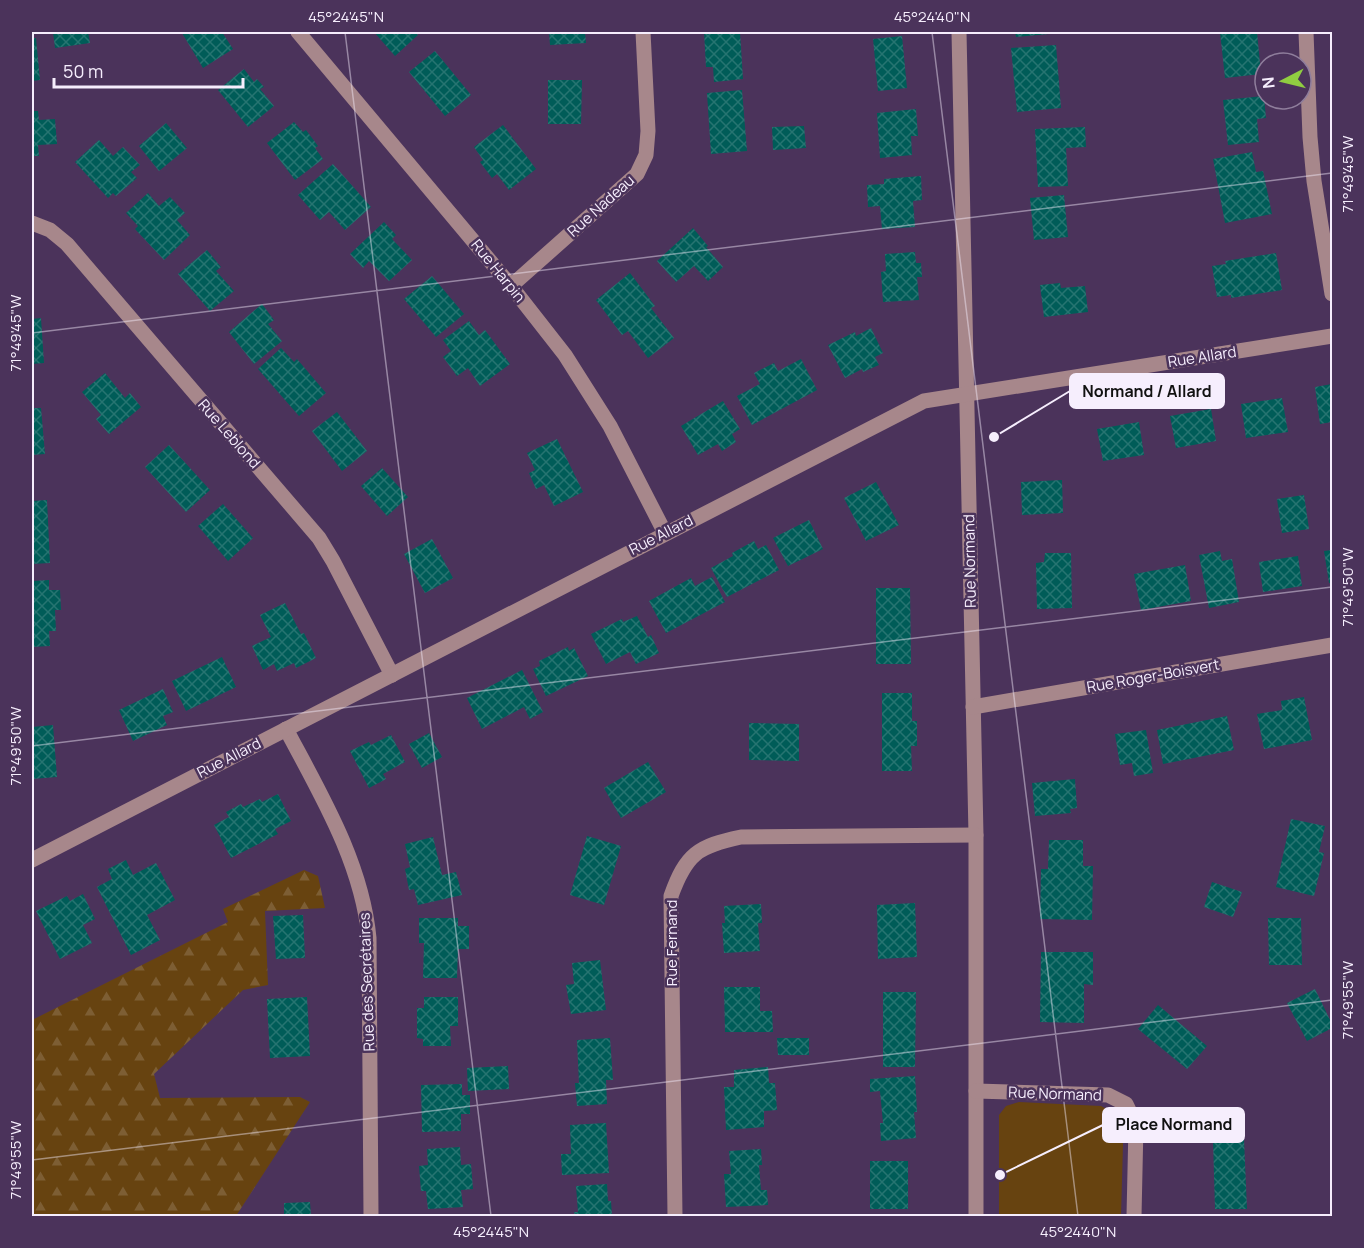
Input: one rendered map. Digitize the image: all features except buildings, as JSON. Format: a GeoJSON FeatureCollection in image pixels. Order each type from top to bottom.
{"type":"FeatureCollection","features":[{"type":"Feature","properties":{"kind":"street","name":"Rue Harpin"},"geometry":{"type":"LineString","coordinates":[[298,32],[511,286],[565,355],[610,426],[665,533]]}},
{"type":"Feature","properties":{"kind":"street","name":"Rue Nadeau"},"geometry":{"type":"LineString","coordinates":[[511,286],[637,174],[646,155],[648,131],[643,32]]}},
{"type":"Feature","properties":{"kind":"street","name":"Rue Normand"},"geometry":{"type":"LineString","coordinates":[[959,32],[976,835],[976,1216]]}},
{"type":"Feature","properties":{"kind":"street"},"geometry":{"type":"LineString","coordinates":[[1306,32],[1314,181],[1332,294]]}},
{"type":"Feature","properties":{"kind":"street","name":"Rue Leblond"},"geometry":{"type":"LineString","coordinates":[[32,223],[51,230],[66,244],[319,538],[392,675]]}},
{"type":"Feature","properties":{"kind":"street","name":"Rue Allard"},"geometry":{"type":"LineString","coordinates":[[32,860],[924,401],[1332,336]]}},
{"type":"Feature","properties":{"kind":"street","name":"Rue Roger-Boisvert"},"geometry":{"type":"LineString","coordinates":[[974,707],[1332,645]]}},
{"type":"Feature","properties":{"kind":"street","name":"Rue des Secrétaires"},"geometry":{"type":"LineString","coordinates":[[286,729],[348,852],[360,884],[367,913],[371,1216]]}},
{"type":"Feature","properties":{"kind":"street","name":"Rue Fernand"},"geometry":{"type":"LineString","coordinates":[[675,1216],[671,896],[680,871],[696,853],[719,842],[741,837],[976,835]]}},
{"type":"Feature","properties":{"kind":"street","name":"Rue Normand"},"geometry":{"type":"LineString","coordinates":[[976,1091],[1108,1095],[1126,1104],[1136,1125],[1134,1216]]}},
{"type":"Feature","properties":{"kind":"green space"},"geometry":{"type":"Polygon","coordinates":[[[304,870],[318,876],[325,908],[265,911],[268,985],[243,990],[154,1074],[160,1098],[300,1097],[310,1102],[236,1216],[32,1216],[32,1020],[228,922],[223,909],[304,870]]]}},
{"type":"Feature","properties":{"kind":"green space"},"geometry":{"type":"Polygon","coordinates":[[[1019,1102],[1101,1106],[1116,1114],[1122,1127],[1123,1144],[1121,1216],[999,1216],[999,1115],[1006,1106],[1019,1102]]]}},
{"type":"Feature","properties":{"kind":"place","name":"Normand / Allard"},"geometry":{"type":"Point","coordinates":[994,437]}},
{"type":"Feature","properties":{"kind":"place","name":"Place Normand"},"geometry":{"type":"Point","coordinates":[1000,1175]}}]}
